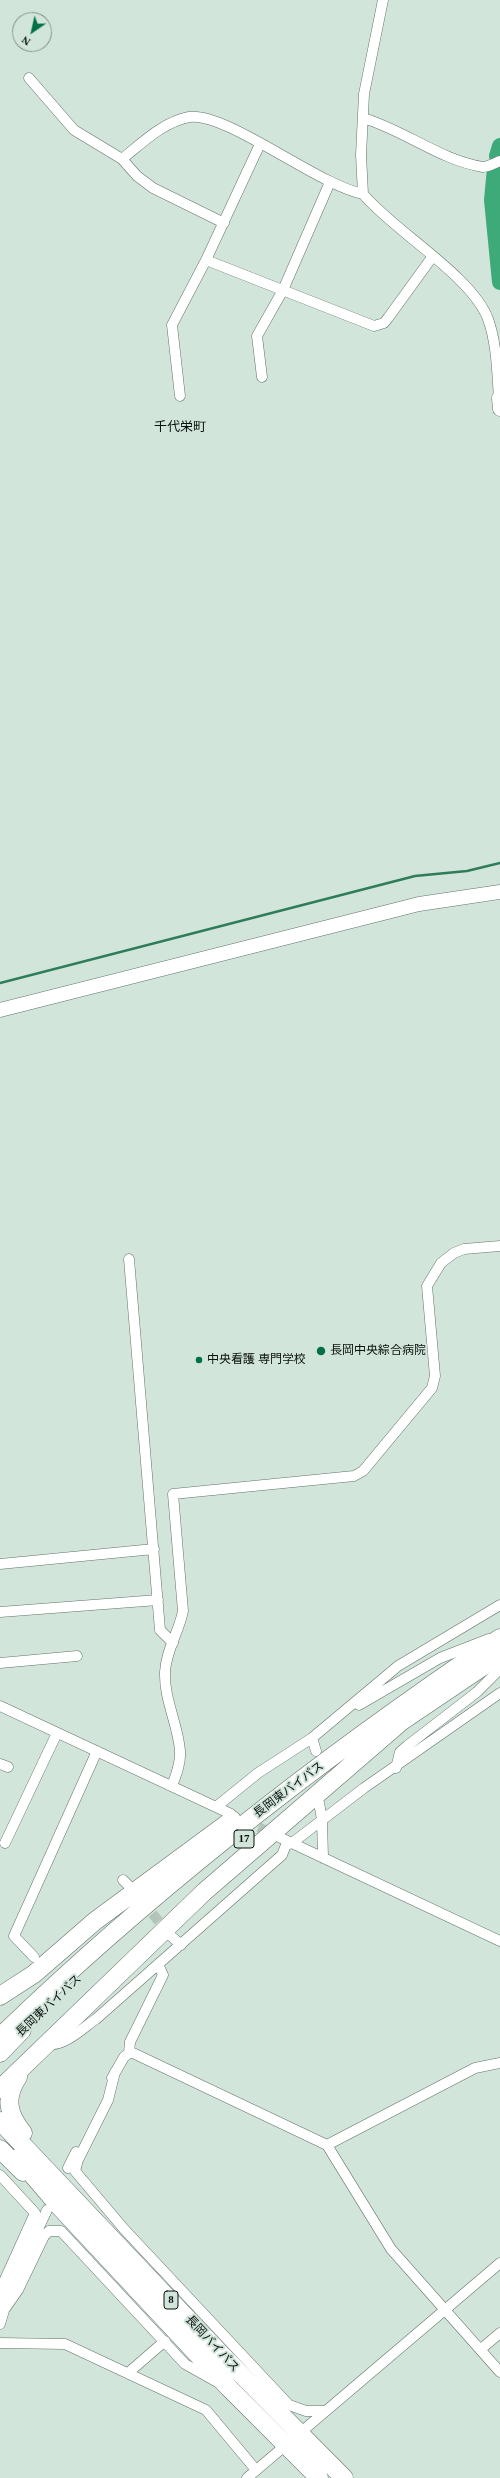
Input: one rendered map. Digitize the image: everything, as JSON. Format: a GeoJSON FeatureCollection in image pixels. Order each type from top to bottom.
{"type":"FeatureCollection","features":[{"type":"Feature","properties":{"kind":"highway","name":"長岡東バイパス"},"geometry":{"type":"LineString","coordinates":[[2,2046],[38,2000],[176,1879],[296,1784],[438,1680],[500,1638]]}},
{"type":"Feature","properties":{"kind":"highway","name":"長岡東バイパス"},"geometry":{"type":"LineString","coordinates":[[2,2046],[189,1884],[273,1817],[402,1721],[500,1655]]}},
{"type":"Feature","properties":{"kind":"highway","name":"17"},"geometry":{"type":"LineString","coordinates":[[0,1996],[34,1966],[175,1860],[403,1700],[438,1680]]}},
{"type":"Feature","properties":{"kind":"highway","name":"17"},"geometry":{"type":"LineString","coordinates":[[3,2083],[226,1872],[402,1721]]}},
{"type":"Feature","properties":{"kind":"highway"},"geometry":{"type":"LineString","coordinates":[[0,2007],[34,1966]]}},
{"type":"Feature","properties":{"kind":"highway"},"geometry":{"type":"LineString","coordinates":[[47,2043],[11,2088],[8,2105],[14,2122],[44,2157],[59,2205]]}},
{"type":"Feature","properties":{"kind":"highway","name":"長岡バイパス"},"geometry":{"type":"LineString","coordinates":[[0,2121],[59,2205],[292,2438],[319,2478]]}},
{"type":"Feature","properties":{"kind":"highway","name":"長岡バイパス"},"geometry":{"type":"LineString","coordinates":[[0,2138],[59,2205],[229,2388],[344,2478]]}},
{"type":"Feature","properties":{"kind":"highway"},"geometry":{"type":"LineString","coordinates":[[0,2149],[59,2205]]}},
{"type":"Feature","properties":{"kind":"street"},"geometry":{"type":"LineString","coordinates":[[363,194],[360,170],[364,94],[383,0]]}},
{"type":"Feature","properties":{"kind":"street"},"geometry":{"type":"LineString","coordinates":[[29,78],[74,130],[122,158],[137,176],[153,188],[224,223]]}},
{"type":"Feature","properties":{"kind":"street"},"geometry":{"type":"LineString","coordinates":[[122,158],[162,128],[190,117],[204,117],[260,144],[330,182],[363,194],[393,225],[433,256],[470,290],[487,317],[492,333],[499,404]]}},
{"type":"Feature","properties":{"kind":"street"},"geometry":{"type":"LineString","coordinates":[[362,118],[377,122],[455,159],[484,167],[500,161]]}},
{"type":"Feature","properties":{"kind":"street"},"geometry":{"type":"LineString","coordinates":[[180,396],[172,325],[224,223],[260,144]]}},
{"type":"Feature","properties":{"kind":"street"},"geometry":{"type":"LineString","coordinates":[[262,376],[257,336],[283,290],[330,182]]}},
{"type":"Feature","properties":{"kind":"street"},"geometry":{"type":"LineString","coordinates":[[206,260],[366,324],[379,325],[388,318],[433,256]]}},
{"type":"Feature","properties":{"kind":"street"},"geometry":{"type":"LineString","coordinates":[[0,1010],[419,904],[500,892]]}},
{"type":"Feature","properties":{"kind":"street"},"geometry":{"type":"LineString","coordinates":[[172,1786],[180,1765],[180,1750],[167,1697],[165,1673],[167,1655],[180,1627],[183,1611],[173,1494],[354,1476],[364,1471],[432,1388],[436,1376],[427,1286],[435,1271],[447,1258],[464,1249],[500,1246]]}},
{"type":"Feature","properties":{"kind":"street"},"geometry":{"type":"LineString","coordinates":[[129,1259],[160,1630],[173,1643]]}},
{"type":"Feature","properties":{"kind":"street"},"geometry":{"type":"LineString","coordinates":[[0,1564],[154,1549]]}},
{"type":"Feature","properties":{"kind":"street"},"geometry":{"type":"LineString","coordinates":[[0,1612],[158,1600]]}},
{"type":"Feature","properties":{"kind":"street"},"geometry":{"type":"LineString","coordinates":[[216,1807],[258,1773],[312,1738],[398,1666],[500,1605]]}},
{"type":"Feature","properties":{"kind":"street"},"geometry":{"type":"LineString","coordinates":[[335,1719],[440,1658],[500,1635]]}},
{"type":"Feature","properties":{"kind":"street"},"geometry":{"type":"LineString","coordinates":[[0,1663],[77,1656]]}},
{"type":"Feature","properties":{"kind":"street"},"geometry":{"type":"LineString","coordinates":[[396,1768],[397,1758],[404,1749],[477,1692],[500,1669]]}},
{"type":"Feature","properties":{"kind":"street"},"geometry":{"type":"LineString","coordinates":[[47,2043],[57,2044],[75,2034],[96,2019],[282,1855],[286,1845],[292,1843],[322,1819],[500,1693]]}},
{"type":"Feature","properties":{"kind":"street"},"geometry":{"type":"LineString","coordinates":[[0,1706],[231,1814]]}},
{"type":"Feature","properties":{"kind":"street"},"geometry":{"type":"LineString","coordinates":[[5,1843],[57,1733]]}},
{"type":"Feature","properties":{"kind":"street"},"geometry":{"type":"LineString","coordinates":[[312,1738],[316,1751]]}},
{"type":"Feature","properties":{"kind":"street"},"geometry":{"type":"LineString","coordinates":[[34,1966],[14,1936],[97,1751]]}},
{"type":"Feature","properties":{"kind":"street"},"geometry":{"type":"LineString","coordinates":[[318,1804],[322,1819],[323,1858]]}},
{"type":"Feature","properties":{"kind":"street"},"geometry":{"type":"LineString","coordinates":[[279,1837],[500,1941]]}},
{"type":"Feature","properties":{"kind":"street"},"geometry":{"type":"LineString","coordinates":[[171,1936],[181,1945]]}},
{"type":"Feature","properties":{"kind":"street"},"geometry":{"type":"LineString","coordinates":[[68,2168],[115,2072],[128,2053],[130,2042],[162,1975],[158,1964]]}},
{"type":"Feature","properties":{"kind":"street"},"geometry":{"type":"LineString","coordinates":[[128,2053],[133,2053],[327,2145],[391,2249],[441,2306],[446,2309],[500,2372]]}},
{"type":"Feature","properties":{"kind":"street"},"geometry":{"type":"LineString","coordinates":[[327,2145],[475,2068],[500,2063]]}},
{"type":"Feature","properties":{"kind":"street"},"geometry":{"type":"LineString","coordinates":[[115,2072],[108,2100],[78,2160],[76,2171],[124,2229],[290,2405],[306,2411],[325,2411]]}},
{"type":"Feature","properties":{"kind":"street"},"geometry":{"type":"LineString","coordinates":[[0,2175],[35,2213],[2,2286],[1,2298],[4,2310]]}},
{"type":"Feature","properties":{"kind":"street"},"geometry":{"type":"LineString","coordinates":[[0,2324],[11,2287],[59,2205]]}},
{"type":"Feature","properties":{"kind":"street"},"geometry":{"type":"LineString","coordinates":[[4,2310],[18,2290],[44,2236],[49,2231],[61,2231],[185,2364],[229,2388]]}},
{"type":"Feature","properties":{"kind":"street"},"geometry":{"type":"LineString","coordinates":[[247,2478],[292,2438],[500,2263]]}},
{"type":"Feature","properties":{"kind":"street"},"geometry":{"type":"LineString","coordinates":[[481,2349],[500,2333]]}},
{"type":"Feature","properties":{"kind":"street"},"geometry":{"type":"LineString","coordinates":[[128,2373],[165,2341]]}},
{"type":"Feature","properties":{"kind":"street"},"geometry":{"type":"LineString","coordinates":[[0,2343],[65,2344],[206,2410],[256,2470]]}},
{"type":"Feature","properties":{"kind":"waterway"},"geometry":{"type":"LineString","coordinates":[[497,156],[500,146]]}},
{"type":"Feature","properties":{"kind":"waterway"},"geometry":{"type":"LineString","coordinates":[[495,168],[492,200],[500,282]]}},
{"type":"Feature","properties":{"kind":"waterway"},"geometry":{"type":"LineString","coordinates":[[0,983],[415,876],[467,871],[500,863]]}},
{"type":"Feature","properties":{"kind":"tunnel"},"geometry":{"type":"LineString","coordinates":[[245,1821],[275,1835]]}},
{"type":"Feature","properties":{"kind":"tunnel"},"geometry":{"type":"LineString","coordinates":[[143,1902],[168,1933]]}},
{"type":"Feature","properties":{"kind":"place","name":"長岡中央綜合病院"},"geometry":{"type":"Point","coordinates":[321,1351]}},
{"type":"Feature","properties":{"kind":"place","name":"中央看護 専門学校"},"geometry":{"type":"Point","coordinates":[199,1360]}},
{"type":"Feature","properties":{"kind":"district","name":"千代栄町"},"geometry":{"type":"Point","coordinates":[180,428]}}]}
